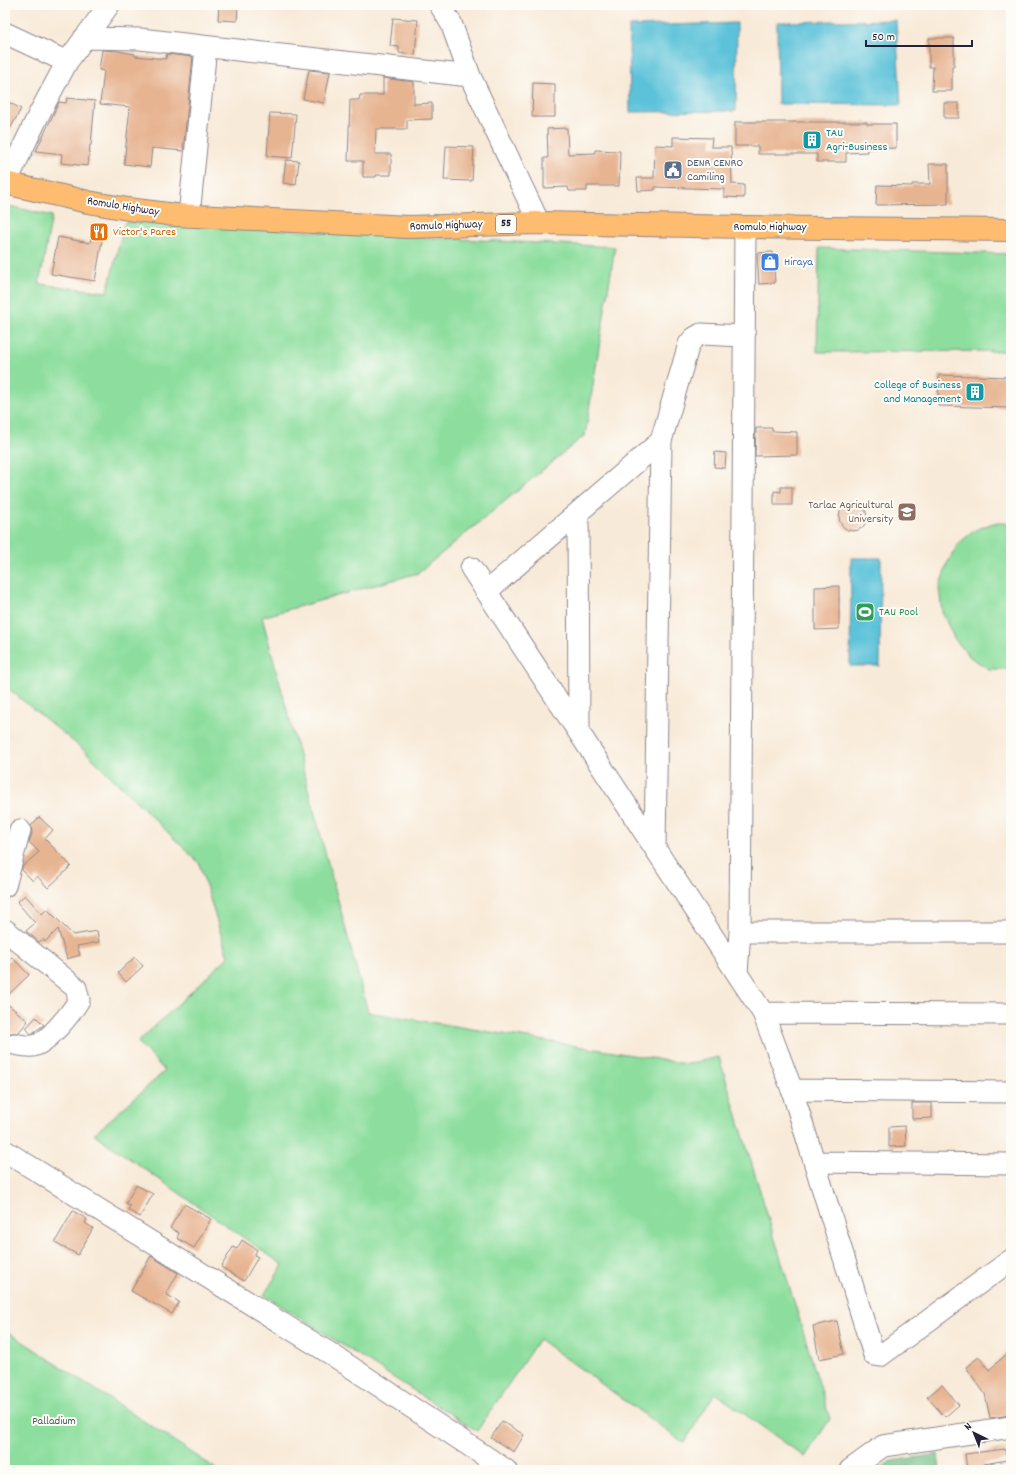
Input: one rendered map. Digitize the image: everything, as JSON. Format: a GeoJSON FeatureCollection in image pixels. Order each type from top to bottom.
{"type":"FeatureCollection","features":[{"type":"Feature","properties":{"kind":"highway","name":"Romulo Highway"},"geometry":{"type":"LineString","coordinates":[[5,183],[128,209],[189,216],[409,227],[539,223],[1011,230]]}},
{"type":"Feature","properties":{"kind":"street"},"geometry":{"type":"LineString","coordinates":[[5,183],[39,114],[67,62],[109,5]]}},
{"type":"Feature","properties":{"kind":"street"},"geometry":{"type":"LineString","coordinates":[[440,5],[451,23],[470,76],[539,223]]}},
{"type":"Feature","properties":{"kind":"street"},"geometry":{"type":"LineString","coordinates":[[5,33],[67,62]]}},
{"type":"Feature","properties":{"kind":"street"},"geometry":{"type":"LineString","coordinates":[[84,38],[140,39],[470,76]]}},
{"type":"Feature","properties":{"kind":"street"},"geometry":{"type":"LineString","coordinates":[[189,216],[206,47]]}},
{"type":"Feature","properties":{"kind":"street"},"geometry":{"type":"LineString","coordinates":[[737,973],[740,932],[745,227]]}},
{"type":"Feature","properties":{"kind":"street"},"geometry":{"type":"LineString","coordinates":[[655,848],[661,441],[689,344],[694,338],[701,334],[744,336]]}},
{"type":"Feature","properties":{"kind":"street"},"geometry":{"type":"LineString","coordinates":[[487,591],[661,441]]}},
{"type":"Feature","properties":{"kind":"street"},"geometry":{"type":"LineString","coordinates":[[578,513],[579,731]]}},
{"type":"Feature","properties":{"kind":"street"},"geometry":{"type":"LineString","coordinates":[[471,568],[763,1013],[792,1090],[874,1355],[880,1356],[1011,1260]]}},
{"type":"Feature","properties":{"kind":"street"},"geometry":{"type":"LineString","coordinates":[[5,886],[20,830]]}},
{"type":"Feature","properties":{"kind":"street"},"geometry":{"type":"LineString","coordinates":[[5,930],[76,988],[79,1000],[73,1010],[43,1043],[33,1047],[14,1044]]}},
{"type":"Feature","properties":{"kind":"street"},"geometry":{"type":"LineString","coordinates":[[740,932],[1011,932]]}},
{"type":"Feature","properties":{"kind":"street"},"geometry":{"type":"LineString","coordinates":[[763,1013],[1011,1014]]}},
{"type":"Feature","properties":{"kind":"street"},"geometry":{"type":"LineString","coordinates":[[792,1090],[1011,1092]]}},
{"type":"Feature","properties":{"kind":"street"},"geometry":{"type":"LineString","coordinates":[[5,1151],[331,1354],[506,1470]]}},
{"type":"Feature","properties":{"kind":"street"},"geometry":{"type":"LineString","coordinates":[[815,1162],[1011,1164]]}},
{"type":"Feature","properties":{"kind":"street"},"geometry":{"type":"LineString","coordinates":[[850,1470],[883,1446],[1011,1427]]}},
{"type":"Feature","properties":{"kind":"green space"},"geometry":{"type":"Polygon","coordinates":[[[5,205],[52,216],[39,284],[107,292],[125,222],[615,247],[585,435],[418,573],[262,617],[368,1012],[687,1064],[719,1057],[830,1419],[805,1457],[715,1393],[684,1443],[539,1339],[477,1431],[264,1295],[283,1265],[94,1134],[165,1071],[138,1042],[228,957],[199,863],[85,751],[5,686],[5,205]]]}},
{"type":"Feature","properties":{"kind":"green space"},"geometry":{"type":"Polygon","coordinates":[[[819,248],[1011,254],[1011,351],[817,352],[819,248]]]}},
{"type":"Feature","properties":{"kind":"green space"},"geometry":{"type":"Polygon","coordinates":[[[993,523],[1011,523],[1011,669],[989,669],[970,657],[954,638],[942,612],[939,588],[947,564],[958,544],[975,530],[993,523]]]}},
{"type":"Feature","properties":{"kind":"green space","name":"Palladium"},"geometry":{"type":"Polygon","coordinates":[[[5,1330],[218,1470],[5,1470],[5,1330]]]}},
{"type":"Feature","properties":{"kind":"green space"},"geometry":{"type":"Polygon","coordinates":[[[938,1454],[940,1470],[878,1470],[891,1461],[938,1454]]]}},
{"type":"Feature","properties":{"kind":"water"},"geometry":{"type":"Polygon","coordinates":[[[896,20],[901,105],[778,104],[777,22],[896,20]]]}},
{"type":"Feature","properties":{"kind":"water"},"geometry":{"type":"Polygon","coordinates":[[[737,23],[736,111],[630,112],[629,26],[737,23]]]}},
{"type":"Feature","properties":{"kind":"water","name":"TAU Pool"},"geometry":{"type":"Polygon","coordinates":[[[851,558],[881,558],[880,666],[850,666],[851,558]]]}},
{"type":"Feature","properties":{"kind":"building"},"geometry":{"type":"Polygon","coordinates":[[[219,5],[238,5],[237,21],[218,20],[219,5]]]}},
{"type":"Feature","properties":{"kind":"building"},"geometry":{"type":"Polygon","coordinates":[[[393,18],[418,20],[415,55],[399,53],[399,47],[390,46],[393,18]]]}},
{"type":"Feature","properties":{"kind":"building"},"geometry":{"type":"Polygon","coordinates":[[[929,38],[954,38],[952,91],[932,91],[933,67],[929,67],[929,38]]]}},
{"type":"Feature","properties":{"kind":"building"},"geometry":{"type":"Polygon","coordinates":[[[102,50],[135,54],[135,56],[166,59],[167,54],[193,57],[183,151],[152,148],[150,167],[124,164],[130,107],[100,104],[104,71],[99,70],[102,50]]]}},
{"type":"Feature","properties":{"kind":"building"},"geometry":{"type":"Polygon","coordinates":[[[309,70],[330,72],[324,103],[303,99],[309,70]]]}},
{"type":"Feature","properties":{"kind":"building"},"geometry":{"type":"Polygon","coordinates":[[[383,78],[414,82],[414,104],[432,103],[432,119],[407,120],[407,129],[376,129],[375,154],[391,154],[391,175],[363,177],[363,161],[348,161],[350,100],[359,100],[360,95],[383,95],[383,78]]]}},
{"type":"Feature","properties":{"kind":"building"},"geometry":{"type":"Polygon","coordinates":[[[533,83],[555,84],[555,117],[532,117],[533,83]]]}},
{"type":"Feature","properties":{"kind":"building"},"geometry":{"type":"Polygon","coordinates":[[[67,98],[95,101],[88,166],[61,163],[62,154],[36,151],[59,102],[66,103],[67,98]]]}},
{"type":"Feature","properties":{"kind":"building"},"geometry":{"type":"Polygon","coordinates":[[[5,100],[21,109],[5,138],[5,100]]]}},
{"type":"Feature","properties":{"kind":"building"},"geometry":{"type":"Polygon","coordinates":[[[944,103],[959,103],[959,118],[944,118],[944,103]]]}},
{"type":"Feature","properties":{"kind":"building"},"geometry":{"type":"Polygon","coordinates":[[[270,113],[296,114],[292,158],[267,156],[270,113]]]}},
{"type":"Feature","properties":{"kind":"building","name":"TAU Agri-Business"},"geometry":{"type":"Polygon","coordinates":[[[735,122],[867,122],[867,124],[896,124],[896,148],[867,149],[867,152],[846,153],[846,162],[817,162],[817,154],[758,154],[758,146],[735,146],[735,122]]]}},
{"type":"Feature","properties":{"kind":"building"},"geometry":{"type":"Polygon","coordinates":[[[567,128],[568,154],[595,153],[595,150],[620,151],[619,186],[587,186],[587,191],[569,191],[568,187],[544,188],[544,158],[548,158],[547,129],[567,128]]]}},
{"type":"Feature","properties":{"kind":"building"},"geometry":{"type":"Polygon","coordinates":[[[673,137],[712,138],[711,147],[731,147],[732,184],[744,185],[744,198],[724,197],[724,189],[655,187],[655,190],[638,191],[637,178],[654,178],[655,145],[673,146],[673,137]]]}},
{"type":"Feature","properties":{"kind":"building"},"geometry":{"type":"Polygon","coordinates":[[[446,146],[474,147],[472,181],[444,180],[446,146]]]}},
{"type":"Feature","properties":{"kind":"building"},"geometry":{"type":"Polygon","coordinates":[[[286,160],[299,161],[296,185],[283,183],[286,160]]]}},
{"type":"Feature","properties":{"kind":"building"},"geometry":{"type":"Polygon","coordinates":[[[929,164],[948,164],[948,204],[876,205],[877,185],[912,186],[912,184],[930,184],[929,164]]]}},
{"type":"Feature","properties":{"kind":"building"},"geometry":{"type":"Polygon","coordinates":[[[93,227],[104,229],[95,281],[51,274],[58,237],[90,243],[93,227]]]}},
{"type":"Feature","properties":{"kind":"building"},"geometry":{"type":"Polygon","coordinates":[[[773,252],[775,283],[759,284],[757,253],[773,252]]]}},
{"type":"Feature","properties":{"kind":"building","name":"College of Business and Management"},"geometry":{"type":"Polygon","coordinates":[[[939,375],[1011,377],[1011,408],[938,406],[939,375]]]}},
{"type":"Feature","properties":{"kind":"building"},"geometry":{"type":"Polygon","coordinates":[[[756,428],[772,428],[772,431],[797,432],[797,455],[755,456],[756,428]]]}},
{"type":"Feature","properties":{"kind":"building"},"geometry":{"type":"Polygon","coordinates":[[[715,452],[726,453],[725,468],[714,467],[715,452]]]}},
{"type":"Feature","properties":{"kind":"building"},"geometry":{"type":"Polygon","coordinates":[[[781,487],[792,487],[792,505],[774,505],[774,491],[781,492],[781,487]]]}},
{"type":"Feature","properties":{"kind":"building"},"geometry":{"type":"Polygon","coordinates":[[[853,503],[863,507],[867,517],[863,527],[853,531],[843,527],[839,517],[843,507],[853,503]]]}},
{"type":"Feature","properties":{"kind":"building"},"geometry":{"type":"Polygon","coordinates":[[[839,586],[839,629],[815,630],[815,587],[839,586]]]}},
{"type":"Feature","properties":{"kind":"building"},"geometry":{"type":"Polygon","coordinates":[[[39,817],[53,830],[45,839],[71,866],[48,888],[37,876],[33,881],[22,870],[22,867],[39,852],[29,842],[32,833],[31,826],[39,817]]]}},
{"type":"Feature","properties":{"kind":"building"},"geometry":{"type":"Polygon","coordinates":[[[25,895],[42,914],[47,909],[73,935],[97,931],[99,942],[77,946],[80,955],[67,959],[58,929],[45,942],[43,939],[39,942],[26,931],[35,923],[17,902],[25,895]]]}},
{"type":"Feature","properties":{"kind":"building"},"geometry":{"type":"Polygon","coordinates":[[[12,957],[29,975],[5,998],[5,964],[12,957]]]}},
{"type":"Feature","properties":{"kind":"building"},"geometry":{"type":"Polygon","coordinates":[[[135,957],[143,966],[126,982],[118,973],[135,957]]]}},
{"type":"Feature","properties":{"kind":"building"},"geometry":{"type":"Polygon","coordinates":[[[5,1002],[28,1021],[18,1033],[10,1033],[5,1036],[5,1002]]]}},
{"type":"Feature","properties":{"kind":"building"},"geometry":{"type":"Polygon","coordinates":[[[36,1017],[44,1025],[31,1034],[26,1028],[36,1017]]]}},
{"type":"Feature","properties":{"kind":"building"},"geometry":{"type":"Polygon","coordinates":[[[912,1103],[932,1103],[932,1118],[912,1119],[912,1103]]]}},
{"type":"Feature","properties":{"kind":"building"},"geometry":{"type":"Polygon","coordinates":[[[905,1126],[906,1146],[889,1147],[889,1127],[905,1126]]]}},
{"type":"Feature","properties":{"kind":"building"},"geometry":{"type":"Polygon","coordinates":[[[136,1185],[153,1194],[140,1217],[128,1210],[130,1206],[126,1203],[136,1185]]]}},
{"type":"Feature","properties":{"kind":"building"},"geometry":{"type":"Polygon","coordinates":[[[184,1204],[211,1219],[194,1248],[177,1238],[179,1233],[170,1228],[184,1204]]]}},
{"type":"Feature","properties":{"kind":"building"},"geometry":{"type":"Polygon","coordinates":[[[73,1211],[87,1219],[85,1223],[93,1228],[78,1255],[55,1242],[73,1211]]]}},
{"type":"Feature","properties":{"kind":"building"},"geometry":{"type":"Polygon","coordinates":[[[242,1240],[257,1250],[254,1255],[258,1257],[244,1281],[221,1267],[233,1247],[237,1249],[242,1240]]]}},
{"type":"Feature","properties":{"kind":"building"},"geometry":{"type":"Polygon","coordinates":[[[151,1256],[178,1273],[166,1294],[179,1302],[172,1314],[131,1291],[151,1256]]]}},
{"type":"Feature","properties":{"kind":"building"},"geometry":{"type":"Polygon","coordinates":[[[837,1321],[844,1354],[819,1359],[813,1326],[837,1321]]]}},
{"type":"Feature","properties":{"kind":"building"},"geometry":{"type":"Polygon","coordinates":[[[1011,1350],[1011,1415],[990,1418],[985,1394],[966,1367],[979,1357],[989,1370],[1011,1350]]]}},
{"type":"Feature","properties":{"kind":"building"},"geometry":{"type":"Polygon","coordinates":[[[942,1385],[959,1405],[945,1417],[927,1397],[942,1385]]]}},
{"type":"Feature","properties":{"kind":"building"},"geometry":{"type":"Polygon","coordinates":[[[502,1421],[524,1435],[514,1452],[491,1438],[502,1421]]]}},
{"type":"Feature","properties":{"kind":"building"},"geometry":{"type":"Polygon","coordinates":[[[1005,1449],[1007,1460],[984,1464],[985,1470],[967,1470],[965,1454],[1005,1449]]]}},
{"type":"Feature","properties":{"kind":"place","name":"TAU Agri-Business"},"geometry":{"type":"Point","coordinates":[812,140]}},
{"type":"Feature","properties":{"kind":"place","name":"DENR CENRO Camiling"},"geometry":{"type":"Point","coordinates":[673,170]}},
{"type":"Feature","properties":{"kind":"place","name":"Victor's Pares"},"geometry":{"type":"Point","coordinates":[99,232]}},
{"type":"Feature","properties":{"kind":"place","name":"Hiraya"},"geometry":{"type":"Point","coordinates":[770,262]}},
{"type":"Feature","properties":{"kind":"place","name":"College of Business and Management"},"geometry":{"type":"Point","coordinates":[975,392]}},
{"type":"Feature","properties":{"kind":"place","name":"Tarlac Agricultural University"},"geometry":{"type":"Point","coordinates":[907,512]}},
{"type":"Feature","properties":{"kind":"place","name":"TAU Pool"},"geometry":{"type":"Point","coordinates":[865,612]}}]}
